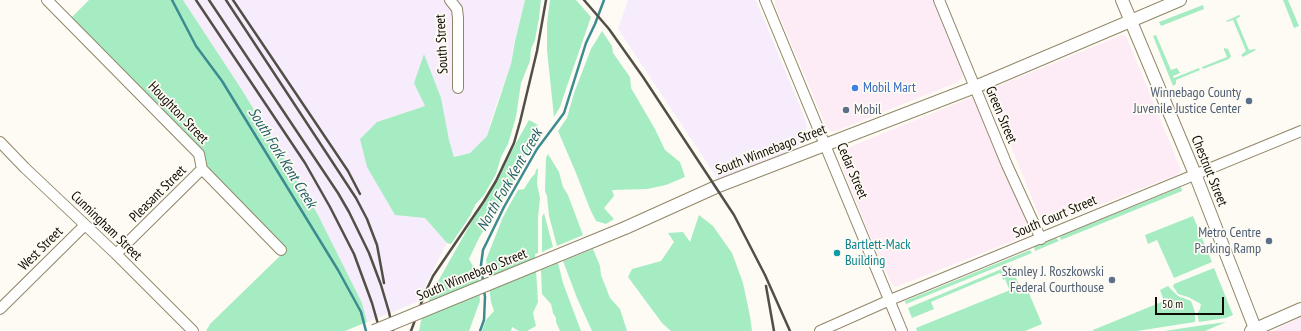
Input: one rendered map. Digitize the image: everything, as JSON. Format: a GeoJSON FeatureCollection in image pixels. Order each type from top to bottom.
{"type":"FeatureCollection","features":[{"type":"Feature","properties":{"kind":"main road","name":"Chestnut Street"},"geometry":{"type":"LineString","coordinates":[[1122,0],[1195,174],[1254,330]]}},
{"type":"Feature","properties":{"kind":"main road","name":"South Winnebago Street"},"geometry":{"type":"LineString","coordinates":[[374,331],[625,228],[716,187],[975,87],[1180,0]]}},
{"type":"Feature","properties":{"kind":"main road"},"geometry":{"type":"LineString","coordinates":[[1254,330],[1301,309]]}},
{"type":"Feature","properties":{"kind":"street","name":"Houghton Street"},"geometry":{"type":"LineString","coordinates":[[47,0],[199,154],[202,169],[281,250]]}},
{"type":"Feature","properties":{"kind":"street","name":"South Street"},"geometry":{"type":"LineString","coordinates":[[450,0],[457,9],[458,18],[458,88]]}},
{"type":"Feature","properties":{"kind":"street","name":"Cedar Street"},"geometry":{"type":"LineString","coordinates":[[765,0],[902,331]]}},
{"type":"Feature","properties":{"kind":"street","name":"Green Street"},"geometry":{"type":"LineString","coordinates":[[939,0],[1007,165],[1041,239]]}},
{"type":"Feature","properties":{"kind":"street","name":"South Court Street"},"geometry":{"type":"LineString","coordinates":[[820,331],[890,300],[1301,131]]}},
{"type":"Feature","properties":{"kind":"street","name":"Cunningham Street"},"geometry":{"type":"LineString","coordinates":[[0,142],[193,331]]}},
{"type":"Feature","properties":{"kind":"street","name":"Pleasant Street"},"geometry":{"type":"LineString","coordinates":[[116,254],[202,169]]}},
{"type":"Feature","properties":{"kind":"street","name":"West Street"},"geometry":{"type":"LineString","coordinates":[[0,309],[85,225]]}},
{"type":"Feature","properties":{"kind":"shaded area"},"geometry":{"type":"Polygon","coordinates":[[[183,0],[525,0],[514,43],[511,64],[494,111],[487,136],[470,153],[454,157],[449,140],[425,106],[377,122],[425,218],[447,243],[417,302],[367,322],[362,303],[317,213],[242,90],[183,0]]]}},
{"type":"Feature","properties":{"kind":"shaded area"},"geometry":{"type":"Polygon","coordinates":[[[628,0],[756,0],[807,125],[805,138],[796,148],[719,181],[618,29],[628,0]]]}},
{"type":"Feature","properties":{"kind":"shaded area"},"geometry":{"type":"Polygon","coordinates":[[[775,0],[937,0],[964,67],[962,77],[958,82],[836,131],[830,131],[826,126],[775,5],[775,0]]]}},
{"type":"Feature","properties":{"kind":"shaded area"},"geometry":{"type":"Polygon","coordinates":[[[1122,35],[1126,36],[1181,170],[1178,174],[1047,226],[1044,225],[990,96],[991,92],[996,87],[1122,35]]]}},
{"type":"Feature","properties":{"kind":"shaded area"},"geometry":{"type":"Polygon","coordinates":[[[972,97],[975,98],[981,110],[1030,232],[1026,236],[895,287],[890,281],[874,245],[842,166],[841,158],[845,151],[850,147],[972,97]]]}},
{"type":"Feature","properties":{"kind":"shaded area"},"geometry":{"type":"Polygon","coordinates":[[[1301,317],[1301,331],[1273,331],[1274,330],[1301,317]]]}},
{"type":"Feature","properties":{"kind":"green space"},"geometry":{"type":"Polygon","coordinates":[[[89,0],[183,0],[242,90],[317,213],[362,303],[367,322],[345,331],[206,331],[210,324],[283,253],[208,168],[204,156],[70,19],[89,0]]]}},
{"type":"Feature","properties":{"kind":"green space"},"geometry":{"type":"Polygon","coordinates":[[[525,0],[541,0],[539,18],[535,40],[531,49],[530,61],[521,83],[516,117],[508,144],[501,157],[496,174],[484,195],[475,205],[470,216],[451,244],[447,243],[425,218],[395,215],[367,167],[360,139],[377,122],[425,106],[414,83],[424,54],[441,98],[449,140],[454,157],[470,153],[487,136],[511,64],[525,0]]]}},
{"type":"Feature","properties":{"kind":"green space"},"geometry":{"type":"Polygon","coordinates":[[[550,0],[576,0],[591,17],[560,107],[554,117],[547,50],[547,23],[550,0]]]}},
{"type":"Feature","properties":{"kind":"green space"},"geometry":{"type":"Polygon","coordinates":[[[1283,0],[1288,0],[1299,26],[1294,28],[1283,0]]]}},
{"type":"Feature","properties":{"kind":"green space"},"geometry":{"type":"Polygon","coordinates":[[[1203,5],[1204,9],[1161,26],[1159,22],[1203,5]]]}},
{"type":"Feature","properties":{"kind":"green space"},"geometry":{"type":"Polygon","coordinates":[[[1239,15],[1241,16],[1236,19],[1249,50],[1256,50],[1243,57],[1241,55],[1246,51],[1233,20],[1226,21],[1239,15]]]}},
{"type":"Feature","properties":{"kind":"green space"},"geometry":{"type":"Polygon","coordinates":[[[602,31],[612,46],[613,53],[630,77],[631,88],[655,129],[665,150],[680,162],[685,177],[666,185],[647,189],[612,190],[614,196],[604,208],[614,219],[606,224],[596,221],[558,131],[567,118],[574,93],[591,49],[602,31]]]}},
{"type":"Feature","properties":{"kind":"green space"},"geometry":{"type":"Polygon","coordinates":[[[1156,35],[1171,70],[1177,68],[1180,73],[1173,76],[1174,78],[1199,68],[1200,70],[1176,80],[1176,84],[1173,86],[1153,36],[1156,35]]]}},
{"type":"Feature","properties":{"kind":"green space"},"geometry":{"type":"Polygon","coordinates":[[[1224,48],[1228,49],[1231,56],[1229,59],[1203,69],[1202,67],[1227,57],[1224,48]]]}},
{"type":"Feature","properties":{"kind":"green space"},"geometry":{"type":"Polygon","coordinates":[[[529,120],[538,125],[533,146],[520,161],[518,173],[479,238],[469,259],[478,275],[480,301],[469,331],[419,331],[421,321],[432,292],[529,120]]]}},
{"type":"Feature","properties":{"kind":"green space"},"geometry":{"type":"Polygon","coordinates":[[[548,154],[559,172],[563,187],[568,195],[583,235],[557,246],[549,216],[545,191],[546,158],[548,154]]]}},
{"type":"Feature","properties":{"kind":"green space"},"geometry":{"type":"Polygon","coordinates":[[[538,168],[537,184],[540,198],[538,218],[538,253],[535,254],[538,302],[533,313],[536,326],[527,331],[519,331],[512,327],[511,331],[482,331],[486,320],[494,311],[491,302],[486,260],[503,217],[510,204],[518,190],[524,189],[538,168]]]}},
{"type":"Feature","properties":{"kind":"green space"},"geometry":{"type":"Polygon","coordinates":[[[1181,187],[1182,191],[1061,240],[1060,238],[1061,236],[1181,187]]]}},
{"type":"Feature","properties":{"kind":"green space"},"geometry":{"type":"Polygon","coordinates":[[[544,213],[553,247],[542,252],[542,217],[544,213]]]}},
{"type":"Feature","properties":{"kind":"green space"},"geometry":{"type":"Polygon","coordinates":[[[699,215],[713,226],[732,253],[743,283],[752,331],[671,331],[662,323],[628,277],[632,269],[661,261],[674,242],[668,233],[683,232],[690,242],[699,215]]]}},
{"type":"Feature","properties":{"kind":"green space"},"geometry":{"type":"Polygon","coordinates":[[[1193,216],[1212,262],[1174,278],[1157,240],[1148,244],[1145,235],[1193,216]]]}},
{"type":"Feature","properties":{"kind":"green space"},"geometry":{"type":"Polygon","coordinates":[[[1056,238],[1059,241],[1035,251],[1034,247],[1056,238]]]}},
{"type":"Feature","properties":{"kind":"green space"},"geometry":{"type":"Polygon","coordinates":[[[593,249],[610,298],[620,309],[627,331],[592,331],[577,298],[563,261],[593,249]]]}},
{"type":"Feature","properties":{"kind":"green space"},"geometry":{"type":"Polygon","coordinates":[[[1030,250],[1032,253],[906,304],[905,301],[1030,250]]]}},
{"type":"Feature","properties":{"kind":"green space"},"geometry":{"type":"Polygon","coordinates":[[[558,263],[563,283],[581,331],[560,331],[551,304],[542,294],[541,270],[558,263]]]}},
{"type":"Feature","properties":{"kind":"green space"},"geometry":{"type":"Polygon","coordinates":[[[1011,265],[1019,285],[1009,289],[1005,279],[1003,280],[1000,273],[931,302],[934,309],[912,318],[908,308],[1011,265]]]}},
{"type":"Feature","properties":{"kind":"green space"},"geometry":{"type":"Polygon","coordinates":[[[1214,268],[1233,315],[1226,318],[1199,322],[1197,314],[1201,304],[1188,297],[1178,294],[1173,286],[1174,284],[1214,268]]]}},
{"type":"Feature","properties":{"kind":"green space"},"geometry":{"type":"Polygon","coordinates":[[[1025,284],[1042,324],[1025,331],[917,331],[916,328],[1025,284]]]}},
{"type":"Feature","properties":{"kind":"green space"},"geometry":{"type":"Polygon","coordinates":[[[1168,286],[1178,296],[1191,301],[1195,312],[1195,322],[1137,331],[1093,331],[1164,301],[1160,290],[1168,286]]]}},
{"type":"Feature","properties":{"kind":"green space"},"geometry":{"type":"Polygon","coordinates":[[[1226,322],[1205,331],[1164,331],[1204,325],[1226,322]]]}},
{"type":"Feature","properties":{"kind":"waterway","name":"South Fork Kent Creek"},"geometry":{"type":"LineString","coordinates":[[172,0],[196,46],[222,81],[338,270],[361,312],[366,331]]}},
{"type":"Feature","properties":{"kind":"waterway","name":"North Fork Kent Creek"},"geometry":{"type":"LineString","coordinates":[[483,281],[481,265],[483,250],[504,207],[537,149],[564,113],[586,43],[604,0]]}},
{"type":"Feature","properties":{"kind":"waterway","name":"North Fork Kent Creek"},"geometry":{"type":"LineString","coordinates":[[480,331],[484,320],[484,290]]}},
{"type":"Feature","properties":{"kind":"railway"},"geometry":{"type":"LineString","coordinates":[[196,0],[305,163],[330,207],[354,254],[372,303],[380,331]]}},
{"type":"Feature","properties":{"kind":"railway"},"geometry":{"type":"LineString","coordinates":[[209,0],[338,193],[349,212],[369,253],[381,285],[393,331]]}},
{"type":"Feature","properties":{"kind":"railway"},"geometry":{"type":"LineString","coordinates":[[226,0],[356,198],[367,219],[377,245],[384,283]]}},
{"type":"Feature","properties":{"kind":"railway"},"geometry":{"type":"LineString","coordinates":[[233,0],[348,171],[360,194]]}},
{"type":"Feature","properties":{"kind":"railway"},"geometry":{"type":"LineString","coordinates":[[411,331],[433,276],[484,201],[496,181],[514,143],[537,51],[546,0]]}},
{"type":"Feature","properties":{"kind":"railway"},"geometry":{"type":"LineString","coordinates":[[584,0],[609,29],[643,77],[734,215],[765,275],[790,331]]}},
{"type":"Feature","properties":{"kind":"railway"},"geometry":{"type":"LineString","coordinates":[[766,286],[774,331]]}},
{"type":"Feature","properties":{"kind":"place","name":"Mobil Mart"},"geometry":{"type":"Point","coordinates":[855,88]}},
{"type":"Feature","properties":{"kind":"place","name":"Winnebago County Juvenile Justice Center"},"geometry":{"type":"Point","coordinates":[1249,101]}},
{"type":"Feature","properties":{"kind":"place","name":"Mobil"},"geometry":{"type":"Point","coordinates":[846,110]}},
{"type":"Feature","properties":{"kind":"place","name":"Metro Centre Parking Ramp"},"geometry":{"type":"Point","coordinates":[1269,241]}},
{"type":"Feature","properties":{"kind":"place","name":"Bartlett-Mack Building"},"geometry":{"type":"Point","coordinates":[837,253]}},
{"type":"Feature","properties":{"kind":"place","name":"Stanley J. Roszkowski Federal Courthouse"},"geometry":{"type":"Point","coordinates":[1112,280]}}]}
